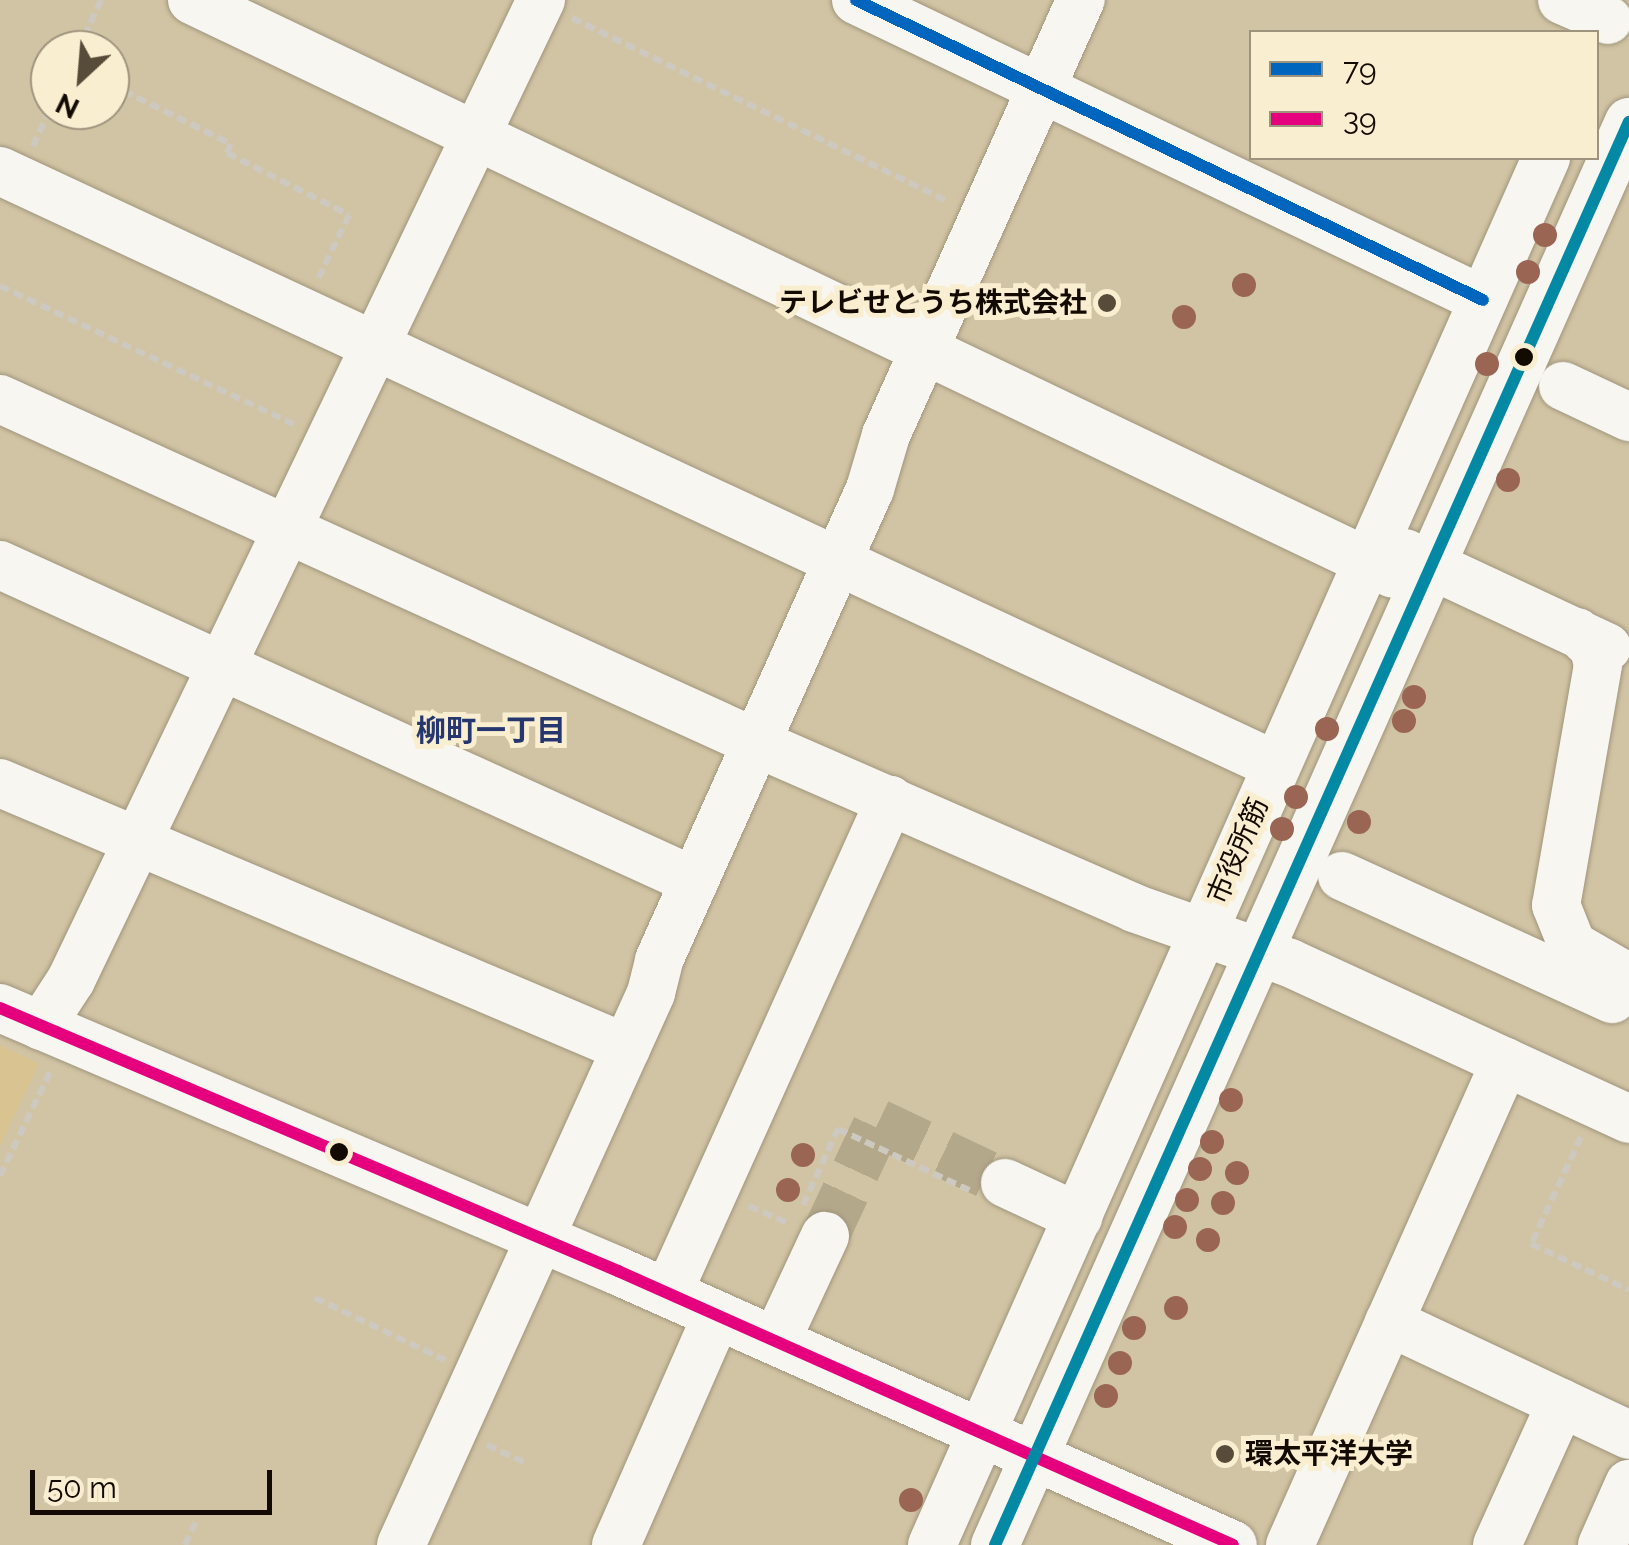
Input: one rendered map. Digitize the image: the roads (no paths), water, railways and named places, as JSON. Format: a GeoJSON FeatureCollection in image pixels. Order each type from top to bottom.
{"type":"FeatureCollection","features":[{"type":"Feature","properties":{"kind":"street"},"geometry":{"type":"LineString","coordinates":[[192,0],[926,351],[1430,577],[1577,632],[1629,658]]}},
{"type":"Feature","properties":{"kind":"street"},"geometry":{"type":"LineString","coordinates":[[856,0],[1482,300]]}},
{"type":"Feature","properties":{"kind":"street"},"geometry":{"type":"LineString","coordinates":[[401,1545],[626,1048],[694,881],[759,744],[926,351],[1082,0]]}},
{"type":"Feature","properties":{"kind":"street"},"geometry":{"type":"LineString","coordinates":[[1562,0],[1609,17]]}},
{"type":"Feature","properties":{"kind":"street"},"geometry":{"type":"LineString","coordinates":[[540,1],[71,980],[36,1024],[540,1237],[983,1430],[1233,1545]]}},
{"type":"Feature","properties":{"kind":"street"},"geometry":{"type":"LineString","coordinates":[[995,1545],[1430,577],[1629,122]]}},
{"type":"Feature","properties":{"kind":"street","name":"市役所筋"},"geometry":{"type":"LineString","coordinates":[[932,1545],[1369,549],[1545,160]]}},
{"type":"Feature","properties":{"kind":"street"},"geometry":{"type":"LineString","coordinates":[[0,170],[1274,765]]}},
{"type":"Feature","properties":{"kind":"street"},"geometry":{"type":"LineString","coordinates":[[1563,386],[1629,418]]}},
{"type":"Feature","properties":{"kind":"street"},"geometry":{"type":"LineString","coordinates":[[0,398],[759,744],[1260,953],[1613,1112]]}},
{"type":"Feature","properties":{"kind":"street"},"geometry":{"type":"LineString","coordinates":[[0,565],[694,881]]}},
{"type":"Feature","properties":{"kind":"street"},"geometry":{"type":"LineString","coordinates":[[1577,632],[1594,648],[1598,666],[1556,905],[1572,945],[1629,978]]}},
{"type":"Feature","properties":{"kind":"street"},"geometry":{"type":"LineString","coordinates":[[0,783],[626,1048]]}},
{"type":"Feature","properties":{"kind":"street"},"geometry":{"type":"LineString","coordinates":[[668,1293],[890,800]]}},
{"type":"Feature","properties":{"kind":"street"},"geometry":{"type":"LineString","coordinates":[[1342,876],[1629,1007]]}},
{"type":"Feature","properties":{"kind":"street"},"geometry":{"type":"LineString","coordinates":[[1290,1545],[1505,1062]]}},
{"type":"Feature","properties":{"kind":"street"},"geometry":{"type":"LineString","coordinates":[[989,1188],[1078,1218]]}},
{"type":"Feature","properties":{"kind":"street"},"geometry":{"type":"LineString","coordinates":[[776,1341],[825,1236]]}},
{"type":"Feature","properties":{"kind":"street"},"geometry":{"type":"LineString","coordinates":[[616,1545],[717,1315]]}},
{"type":"Feature","properties":{"kind":"street"},"geometry":{"type":"LineString","coordinates":[[1390,1322],[1629,1435]]}},
{"type":"Feature","properties":{"kind":"street"},"geometry":{"type":"LineString","coordinates":[[1497,1545],[1561,1403]]}},
{"type":"Feature","properties":{"kind":"street"},"geometry":{"type":"LineString","coordinates":[[1602,1545],[1629,1484]]}},
{"type":"Feature","properties":{"kind":"tunnel"},"geometry":{"type":"LineString","coordinates":[[825,1236],[878,1123],[1005,1183]]}},
{"type":"Feature","properties":{"kind":"place","name":"テレビせとうち株式会社"},"geometry":{"type":"Point","coordinates":[1107,303]}},
{"type":"Feature","properties":{"kind":"place","name":"環太平洋大学"},"geometry":{"type":"Point","coordinates":[1225,1454]}},
{"type":"Feature","properties":{"kind":"district","name":"柳町一丁目"},"geometry":{"type":"Point","coordinates":[491,731]}}]}
